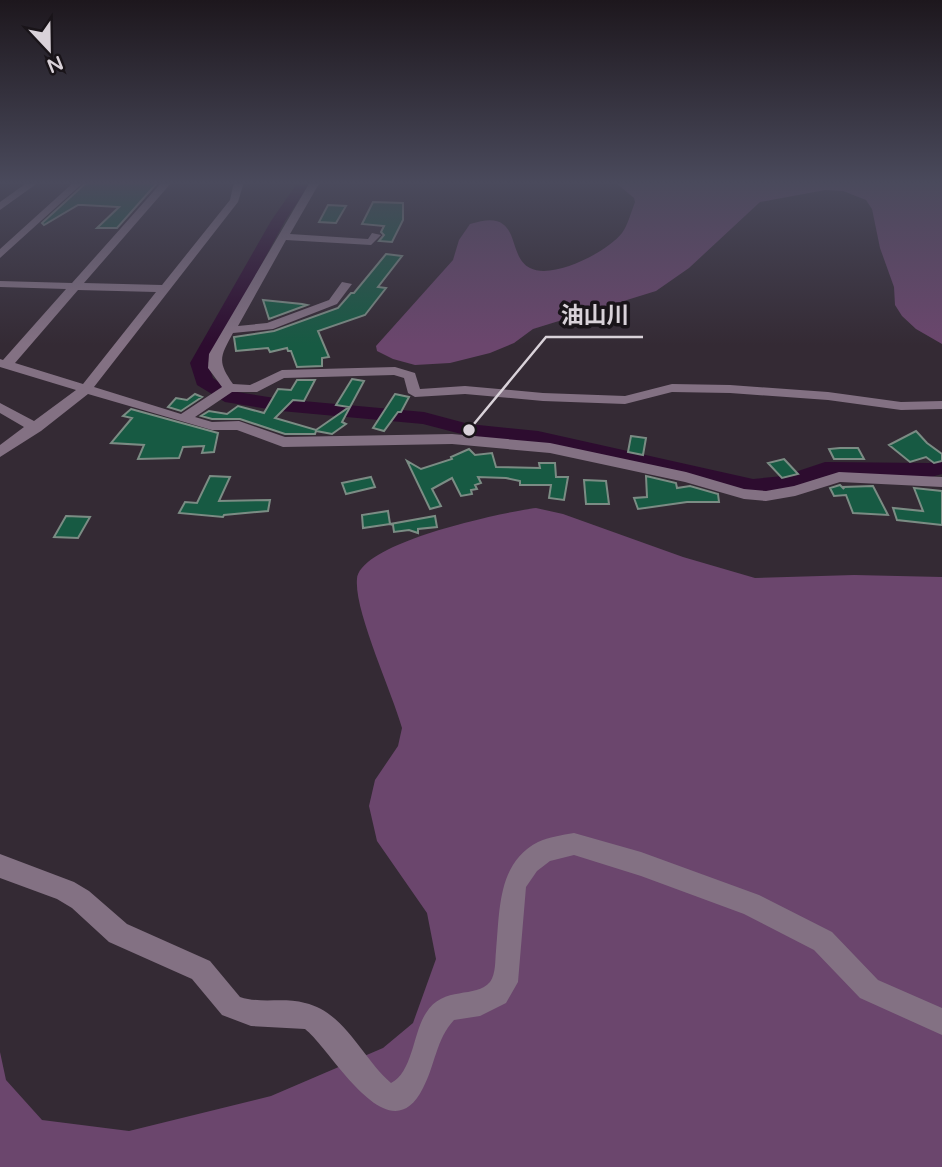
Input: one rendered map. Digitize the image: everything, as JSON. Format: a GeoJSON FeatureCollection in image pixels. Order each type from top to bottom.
{"type":"FeatureCollection","features":[{"type":"Feature","properties":{"kind":"street"},"geometry":{"type":"LineString","coordinates":[[0,255],[20,236]]}},
{"type":"Feature","properties":{"kind":"street"},"geometry":{"type":"LineString","coordinates":[[119,236],[3,364],[183,419],[212,426],[239,425],[283,442],[452,439],[550,448],[686,477],[744,494],[766,496],[795,491],[839,477],[942,482]]}},
{"type":"Feature","properties":{"kind":"street"},"geometry":{"type":"LineString","coordinates":[[0,452],[85,390],[206,236]]}},
{"type":"Feature","properties":{"kind":"street"},"geometry":{"type":"LineString","coordinates":[[229,388],[215,368],[215,354],[283,237],[371,242],[375,236]]}},
{"type":"Feature","properties":{"kind":"street"},"geometry":{"type":"LineString","coordinates":[[230,330],[269,326],[333,302],[346,284]]}},
{"type":"Feature","properties":{"kind":"street"},"geometry":{"type":"LineString","coordinates":[[0,285],[165,289]]}},
{"type":"Feature","properties":{"kind":"street"},"geometry":{"type":"LineString","coordinates":[[183,419],[229,388],[252,388],[282,374],[395,370],[411,376],[415,393],[423,395],[465,390],[543,397],[625,400],[672,388],[828,396],[901,406],[942,405]]}},
{"type":"Feature","properties":{"kind":"street"},"geometry":{"type":"LineString","coordinates":[[0,407],[36,428]]}},
{"type":"Feature","properties":{"kind":"street"},"geometry":{"type":"LineString","coordinates":[[0,866],[74,895],[118,933],[203,971],[231,1006],[251,1013],[312,1017],[337,1037],[376,1091],[386,1097],[397,1097],[408,1090],[436,1020],[453,1007],[466,1003],[487,1003],[498,996],[505,982],[516,883],[529,863],[544,851],[574,844],[641,864],[750,904],[823,941],[869,989],[942,1022]]}},
{"type":"Feature","properties":{"kind":"shaded area"},"geometry":{"type":"Polygon","coordinates":[[[461,236],[512,236],[522,262],[540,271],[579,262],[619,236],[723,236],[689,268],[656,291],[533,329],[514,343],[490,353],[450,363],[415,365],[377,351],[376,346],[453,260],[461,236]]]}},
{"type":"Feature","properties":{"kind":"shaded area"},"geometry":{"type":"Polygon","coordinates":[[[878,236],[942,236],[942,344],[916,329],[902,316],[895,305],[894,287],[878,236]]]}},
{"type":"Feature","properties":{"kind":"shaded area"},"geometry":{"type":"Polygon","coordinates":[[[536,508],[563,514],[683,557],[755,578],[854,575],[942,577],[942,1167],[0,1167],[0,1052],[6,1080],[42,1120],[129,1131],[271,1096],[383,1048],[413,1023],[436,959],[427,913],[377,841],[369,806],[375,780],[398,746],[402,728],[367,631],[361,611],[357,579],[364,565],[407,541],[466,522],[536,508]]]}},
{"type":"Feature","properties":{"kind":"building"},"geometry":{"type":"Polygon","coordinates":[[[383,236],[395,236],[392,242],[379,241],[383,236]]]}},
{"type":"Feature","properties":{"kind":"building"},"geometry":{"type":"Polygon","coordinates":[[[386,254],[402,256],[378,287],[386,288],[365,315],[318,331],[329,357],[322,358],[322,366],[297,367],[291,351],[287,348],[270,352],[268,348],[236,351],[234,337],[274,331],[338,308],[386,254]]]}},
{"type":"Feature","properties":{"kind":"building"},"geometry":{"type":"Polygon","coordinates":[[[263,300],[302,304],[307,305],[269,319],[263,300]]]}},
{"type":"Feature","properties":{"kind":"building"},"geometry":{"type":"Polygon","coordinates":[[[352,379],[364,381],[342,422],[346,424],[332,434],[316,431],[315,434],[285,434],[240,419],[212,419],[201,416],[209,411],[227,414],[238,406],[264,413],[278,389],[291,390],[297,380],[315,380],[304,401],[293,400],[275,418],[316,430],[349,407],[336,405],[352,379]]]}},
{"type":"Feature","properties":{"kind":"building"},"geometry":{"type":"Polygon","coordinates":[[[195,394],[202,397],[181,411],[168,407],[176,398],[187,400],[195,394]]]}},
{"type":"Feature","properties":{"kind":"building"},"geometry":{"type":"Polygon","coordinates":[[[395,394],[409,397],[401,412],[398,412],[384,431],[373,428],[395,394]]]}},
{"type":"Feature","properties":{"kind":"building"},"geometry":{"type":"Polygon","coordinates":[[[131,409],[218,433],[214,452],[202,453],[204,446],[183,447],[179,458],[138,459],[144,445],[111,443],[132,418],[123,416],[131,409]]]}},
{"type":"Feature","properties":{"kind":"building"},"geometry":{"type":"Polygon","coordinates":[[[916,431],[942,454],[942,461],[934,463],[926,457],[910,462],[889,445],[916,431]]]}},
{"type":"Feature","properties":{"kind":"building"},"geometry":{"type":"Polygon","coordinates":[[[631,436],[646,438],[643,455],[628,452],[631,436]]]}},
{"type":"Feature","properties":{"kind":"building"},"geometry":{"type":"Polygon","coordinates":[[[858,448],[864,459],[834,459],[829,449],[858,448]]]}},
{"type":"Feature","properties":{"kind":"building"},"geometry":{"type":"Polygon","coordinates":[[[469,449],[475,455],[492,453],[496,467],[540,468],[539,463],[555,463],[556,477],[568,477],[564,500],[549,498],[551,485],[520,485],[520,481],[506,478],[478,477],[481,483],[475,485],[477,489],[471,490],[472,494],[461,496],[452,478],[432,489],[441,506],[430,509],[407,461],[421,469],[452,459],[451,457],[469,449]]]}},
{"type":"Feature","properties":{"kind":"building"},"geometry":{"type":"Polygon","coordinates":[[[784,459],[798,474],[782,478],[768,463],[784,459]]]}},
{"type":"Feature","properties":{"kind":"building"},"geometry":{"type":"Polygon","coordinates":[[[210,476],[230,477],[219,501],[270,500],[268,511],[223,517],[179,513],[185,502],[197,503],[210,476]]]}},
{"type":"Feature","properties":{"kind":"building"},"geometry":{"type":"Polygon","coordinates":[[[646,476],[676,483],[677,488],[690,486],[718,494],[719,502],[687,502],[638,509],[634,498],[647,497],[646,476]]]}},
{"type":"Feature","properties":{"kind":"building"},"geometry":{"type":"Polygon","coordinates":[[[371,477],[375,487],[346,494],[342,483],[371,477]]]}},
{"type":"Feature","properties":{"kind":"building"},"geometry":{"type":"Polygon","coordinates":[[[584,480],[606,481],[609,504],[586,504],[584,480]]]}},
{"type":"Feature","properties":{"kind":"building"},"geometry":{"type":"Polygon","coordinates":[[[840,485],[844,489],[843,487],[873,486],[888,515],[853,513],[846,495],[834,496],[830,488],[840,485]]]}},
{"type":"Feature","properties":{"kind":"building"},"geometry":{"type":"Polygon","coordinates":[[[914,488],[942,491],[942,525],[897,520],[893,508],[923,511],[914,488]]]}},
{"type":"Feature","properties":{"kind":"building"},"geometry":{"type":"Polygon","coordinates":[[[388,511],[390,524],[363,528],[362,515],[388,511]]]}},
{"type":"Feature","properties":{"kind":"building"},"geometry":{"type":"Polygon","coordinates":[[[66,516],[90,517],[78,538],[54,537],[66,516]]]}},
{"type":"Feature","properties":{"kind":"building"},"geometry":{"type":"Polygon","coordinates":[[[435,516],[437,527],[418,529],[418,533],[409,530],[394,532],[393,525],[390,524],[435,516]]]}},
{"type":"Feature","properties":{"kind":"waterway"},"geometry":{"type":"LineString","coordinates":[[269,236],[199,363],[204,381],[225,396],[281,405],[424,418],[469,430],[538,437],[753,486],[785,483],[825,469],[931,470],[942,466]]}},
{"type":"Feature","properties":{"kind":"place","name":"油山川"},"geometry":{"type":"Point","coordinates":[469,430]}}]}
